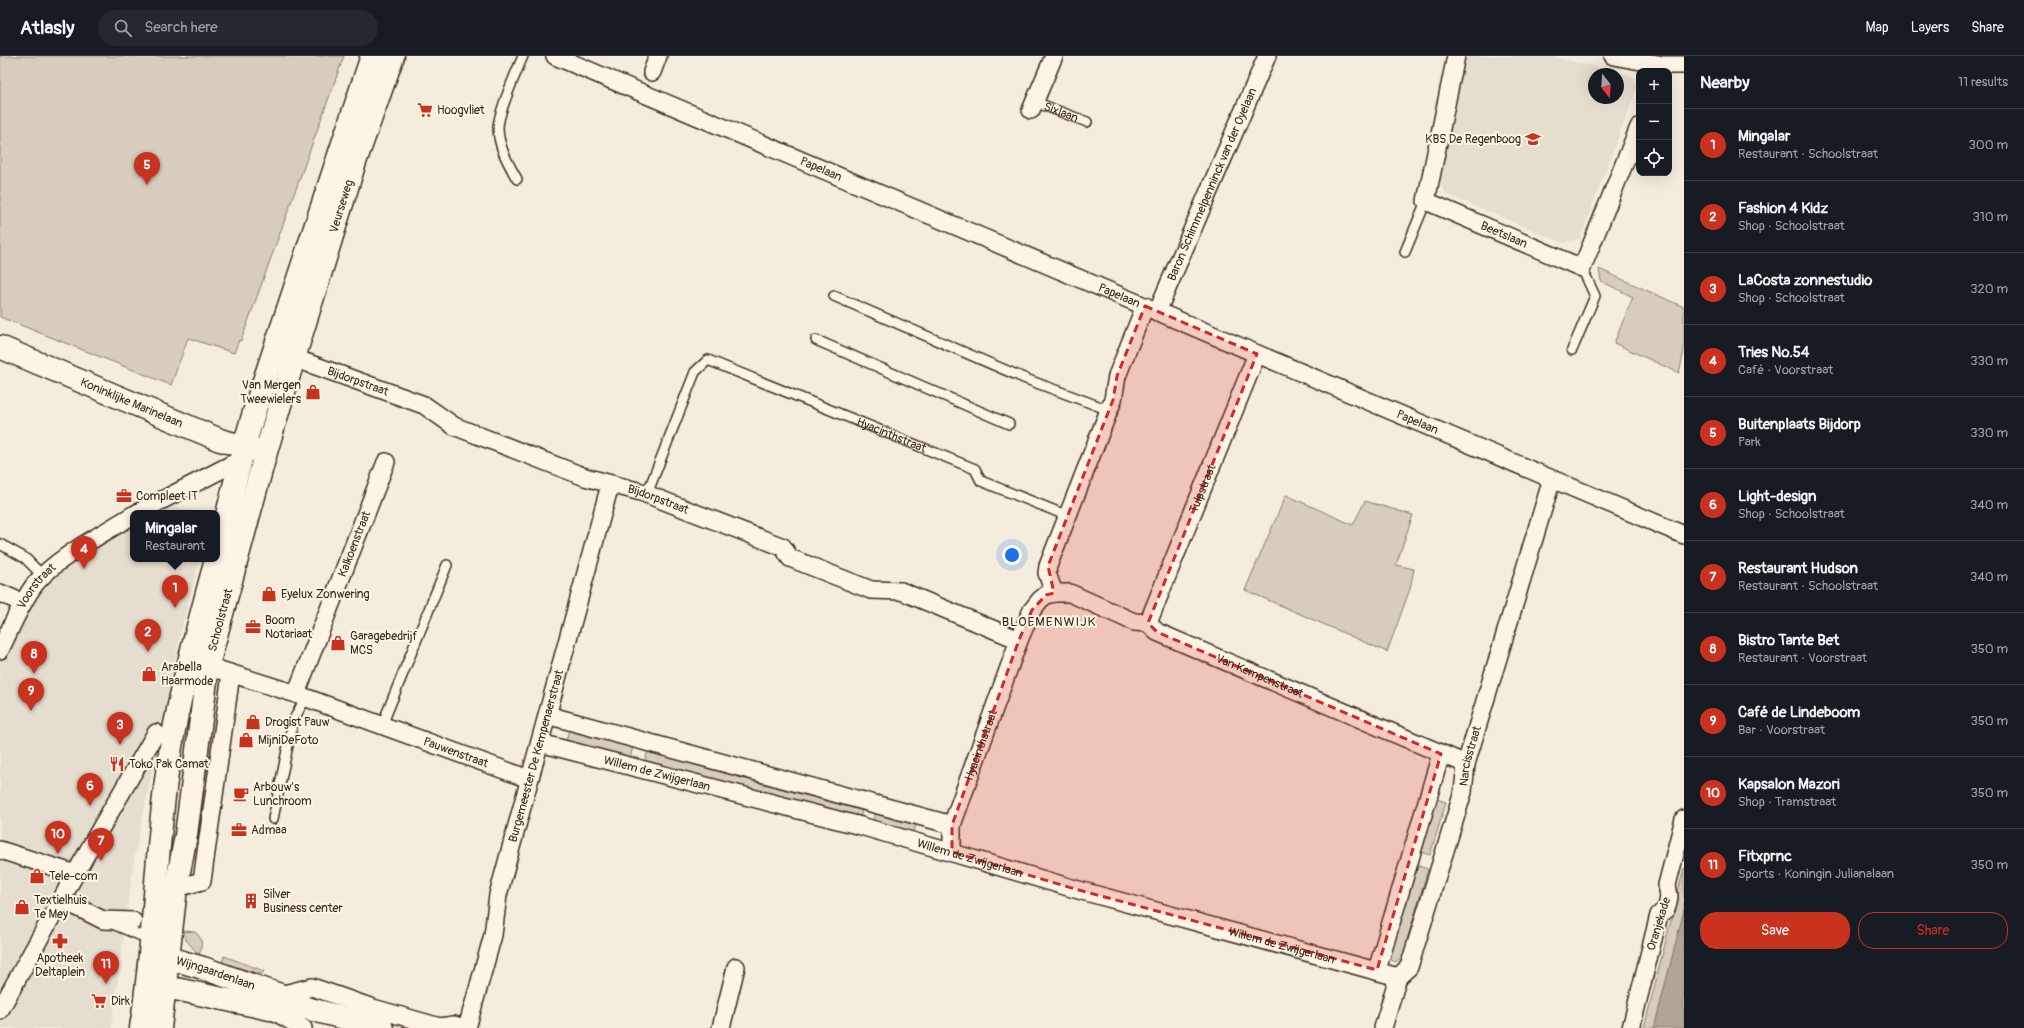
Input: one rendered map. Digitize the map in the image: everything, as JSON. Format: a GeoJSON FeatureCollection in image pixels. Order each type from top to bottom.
{"type":"FeatureCollection","features":[{"type":"Feature","properties":{"kind":"main road","name":"Veurseweg"},"geometry":{"type":"LineString","coordinates":[[242,453],[372,56]]}},
{"type":"Feature","properties":{"kind":"main road","name":"Veurseweg"},"geometry":{"type":"LineString","coordinates":[[301,361],[356,162],[393,56]]}},
{"type":"Feature","properties":{"kind":"main road","name":"Koninklijke Marinelaan"},"geometry":{"type":"LineString","coordinates":[[0,347],[220,440],[242,453],[266,452]]}},
{"type":"Feature","properties":{"kind":"main road","name":"Schoolstraat"},"geometry":{"type":"LineString","coordinates":[[157,951],[159,832],[168,765],[198,663],[266,452],[301,361]]}},
{"type":"Feature","properties":{"kind":"main road"},"geometry":{"type":"LineString","coordinates":[[220,544],[234,492],[242,453]]}},
{"type":"Feature","properties":{"kind":"main road","name":"Schoolstraat"},"geometry":{"type":"LineString","coordinates":[[157,951],[176,888],[186,835],[198,663],[215,562]]}},
{"type":"Feature","properties":{"kind":"main road"},"geometry":{"type":"LineString","coordinates":[[157,951],[157,985],[160,1028]]}},
{"type":"Feature","properties":{"kind":"main road","name":"Wijngaardenlaan"},"geometry":{"type":"LineString","coordinates":[[157,951],[275,1002],[305,1018],[382,1028]]}},
{"type":"Feature","properties":{"kind":"main road"},"geometry":{"type":"LineString","coordinates":[[141,1028],[157,985]]}},
{"type":"Feature","properties":{"kind":"main road","name":"Wijngaardenlaan"},"geometry":{"type":"LineString","coordinates":[[157,985],[275,1002]]}},
{"type":"Feature","properties":{"kind":"street","name":"Papelaan"},"geometry":{"type":"LineString","coordinates":[[555,56],[653,96],[1684,535]]}},
{"type":"Feature","properties":{"kind":"street"},"geometry":{"type":"LineString","coordinates":[[652,72],[658,56]]}},
{"type":"Feature","properties":{"kind":"street","name":"Sixlaan"},"geometry":{"type":"LineString","coordinates":[[1033,106],[1054,56]]}},
{"type":"Feature","properties":{"kind":"street","name":"Baron Schimmelpenninck van der Oyelaan"},"geometry":{"type":"LineString","coordinates":[[1151,309],[1267,56]]}},
{"type":"Feature","properties":{"kind":"street"},"geometry":{"type":"LineString","coordinates":[[1426,200],[1456,56]]}},
{"type":"Feature","properties":{"kind":"street"},"geometry":{"type":"LineString","coordinates":[[1613,56],[1662,68],[1684,65]]}},
{"type":"Feature","properties":{"kind":"street"},"geometry":{"type":"LineString","coordinates":[[1582,268],[1636,134]]}},
{"type":"Feature","properties":{"kind":"street","name":"Beetslaan"},"geometry":{"type":"LineString","coordinates":[[1426,200],[1582,268]]}},
{"type":"Feature","properties":{"kind":"street"},"geometry":{"type":"LineString","coordinates":[[1054,593],[1047,573],[1048,566],[1109,410],[1116,386],[1117,376],[1151,309]]}},
{"type":"Feature","properties":{"kind":"street","name":"Tulpstraat"},"geometry":{"type":"LineString","coordinates":[[1148,623],[1257,354]]}},
{"type":"Feature","properties":{"kind":"street","name":"Bijdorpstraat"},"geometry":{"type":"LineString","coordinates":[[301,361],[424,405],[454,426],[585,477],[646,494],[782,547],[790,558],[871,590],[901,591],[1019,640]]}},
{"type":"Feature","properties":{"kind":"street"},"geometry":{"type":"LineString","coordinates":[[142,510],[242,453]]}},
{"type":"Feature","properties":{"kind":"street","name":"Kalkoenstraat"},"geometry":{"type":"LineString","coordinates":[[301,695],[386,462]]}},
{"type":"Feature","properties":{"kind":"street","name":"Narcisstraat"},"geometry":{"type":"LineString","coordinates":[[1383,1028],[1398,976],[1409,967],[1411,961],[1463,792],[1466,764],[1552,479]]}},
{"type":"Feature","properties":{"kind":"street","name":"Burgemeester De Kempenaerstraat"},"geometry":{"type":"LineString","coordinates":[[467,1028],[493,935],[498,895],[610,485]]}},
{"type":"Feature","properties":{"kind":"street","name":"Voorstraat"},"geometry":{"type":"LineString","coordinates":[[0,650],[23,603],[48,570],[130,517]]}},
{"type":"Feature","properties":{"kind":"street"},"geometry":{"type":"LineString","coordinates":[[0,593],[23,603]]}},
{"type":"Feature","properties":{"kind":"street","name":"Van Kempenstraat"},"geometry":{"type":"LineString","coordinates":[[1054,593],[1070,593],[1134,622],[1148,623],[1157,632],[1466,764]]}},
{"type":"Feature","properties":{"kind":"street","name":"Hyacinthstraat"},"geometry":{"type":"LineString","coordinates":[[952,852],[952,825],[1019,640],[1032,610],[1046,595],[1054,593]]}},
{"type":"Feature","properties":{"kind":"street","name":"Pauwenstraat"},"geometry":{"type":"LineString","coordinates":[[198,663],[301,695],[529,779]]}},
{"type":"Feature","properties":{"kind":"street"},"geometry":{"type":"LineString","coordinates":[[176,888],[202,881],[231,674]]}},
{"type":"Feature","properties":{"kind":"street","name":"Willem de Zwijgerlaan"},"geometry":{"type":"LineString","coordinates":[[547,715],[952,825]]}},
{"type":"Feature","properties":{"kind":"street"},"geometry":{"type":"LineString","coordinates":[[0,1010],[156,733]]}},
{"type":"Feature","properties":{"kind":"street","name":"Willem de Zwijgerlaan"},"geometry":{"type":"LineString","coordinates":[[540,743],[861,826],[1075,889],[1398,976]]}},
{"type":"Feature","properties":{"kind":"street"},"geometry":{"type":"LineString","coordinates":[[1377,970],[1441,754]]}},
{"type":"Feature","properties":{"kind":"street","name":"Oranjekade"},"geometry":{"type":"LineString","coordinates":[[1631,1028],[1659,915],[1666,909],[1668,903],[1669,896],[1667,885],[1684,819]]}},
{"type":"Feature","properties":{"kind":"street"},"geometry":{"type":"LineString","coordinates":[[0,850],[76,874]]}},
{"type":"Feature","properties":{"kind":"street"},"geometry":{"type":"LineString","coordinates":[[62,899],[103,920],[133,920]]}},
{"type":"Feature","properties":{"kind":"street"},"geometry":{"type":"LineString","coordinates":[[721,1028],[736,967]]}},
{"type":"Feature","properties":{"kind":"street","name":"Wijngaardenlaan"},"geometry":{"type":"LineString","coordinates":[[275,1002],[312,987],[373,1008],[440,1027],[454,1025],[467,1028]]}},
{"type":"Feature","properties":{"kind":"lane"},"geometry":{"type":"LineString","coordinates":[[517,179],[503,154],[498,127],[523,56]]}},
{"type":"Feature","properties":{"kind":"lane","name":"Sixlaan"},"geometry":{"type":"LineString","coordinates":[[1033,106],[1087,122]]}},
{"type":"Feature","properties":{"kind":"lane"},"geometry":{"type":"LineString","coordinates":[[1405,252],[1426,200]]}},
{"type":"Feature","properties":{"kind":"lane"},"geometry":{"type":"LineString","coordinates":[[1572,350],[1595,296],[1582,268]]}},
{"type":"Feature","properties":{"kind":"lane"},"geometry":{"type":"LineString","coordinates":[[834,296],[1026,379],[1109,410]]}},
{"type":"Feature","properties":{"kind":"lane"},"geometry":{"type":"LineString","coordinates":[[816,340],[1009,424]]}},
{"type":"Feature","properties":{"kind":"lane","name":"Hyacinthstraat"},"geometry":{"type":"LineString","coordinates":[[646,494],[695,372],[708,360],[975,469],[981,481],[1068,516]]}},
{"type":"Feature","properties":{"kind":"lane"},"geometry":{"type":"LineString","coordinates":[[0,544],[25,558],[43,576]]}},
{"type":"Feature","properties":{"kind":"lane"},"geometry":{"type":"LineString","coordinates":[[382,725],[447,565]]}},
{"type":"Feature","properties":{"kind":"lane"},"geometry":{"type":"LineString","coordinates":[[273,819],[293,721],[301,695]]}},
{"type":"Feature","properties":{"kind":"lane"},"geometry":{"type":"LineString","coordinates":[[103,920],[157,951]]}},
{"type":"Feature","properties":{"kind":"highlighted area"},"geometry":{"type":"Polygon","coordinates":[[[1145,306],[1257,354],[1148,623],[1157,632],[1441,754],[1377,970],[1075,889],[952,852],[952,825],[1019,640],[1032,610],[1046,595],[1054,593],[1048,566],[1113,400],[1117,376],[1145,306]]]}},
{"type":"Feature","properties":{"kind":"shaded area"},"geometry":{"type":"Polygon","coordinates":[[[0,56],[344,56],[241,341],[239,340],[234,353],[188,338],[171,385],[0,317],[0,56]]]}},
{"type":"Feature","properties":{"kind":"shaded area","name":"KBS De Regenboog"},"geometry":{"type":"Polygon","coordinates":[[[1463,56],[1550,56],[1600,68],[1588,68],[1588,104],[1624,104],[1624,74],[1633,76],[1636,91],[1580,238],[1563,243],[1446,194],[1439,179],[1463,56]]]}},
{"type":"Feature","properties":{"kind":"shaded area"},"geometry":{"type":"Polygon","coordinates":[[[1599,269],[1684,307],[1684,351],[1679,373],[1614,343],[1633,297],[1601,281],[1599,269]]]}},
{"type":"Feature","properties":{"kind":"shaded area"},"geometry":{"type":"Polygon","coordinates":[[[1286,495],[1353,525],[1365,501],[1413,515],[1396,565],[1414,569],[1410,589],[1387,652],[1245,590],[1286,495]]]}},
{"type":"Feature","properties":{"kind":"shaded area"},"geometry":{"type":"Polygon","coordinates":[[[170,505],[187,510],[157,510],[170,505]]]}},
{"type":"Feature","properties":{"kind":"shaded area"},"geometry":{"type":"Polygon","coordinates":[[[130,522],[130,562],[199,562],[181,631],[134,859],[111,1028],[0,1028],[0,637],[53,570],[130,522]]]}},
{"type":"Feature","properties":{"kind":"shaded area"},"geometry":{"type":"Polygon","coordinates":[[[569,729],[633,746],[630,759],[566,742],[569,729]]]}},
{"type":"Feature","properties":{"kind":"shaded area"},"geometry":{"type":"Polygon","coordinates":[[[648,750],[863,807],[859,821],[644,765],[648,750]]]}},
{"type":"Feature","properties":{"kind":"shaded area"},"geometry":{"type":"Polygon","coordinates":[[[1434,798],[1446,802],[1430,855],[1417,851],[1434,798]]]}},
{"type":"Feature","properties":{"kind":"shaded area"},"geometry":{"type":"Polygon","coordinates":[[[875,811],[917,821],[913,835],[872,825],[875,811]]]}},
{"type":"Feature","properties":{"kind":"shaded area"},"geometry":{"type":"Polygon","coordinates":[[[1415,865],[1428,869],[1406,943],[1411,944],[1406,957],[1395,962],[1390,959],[1388,952],[1415,865]]]}},
{"type":"Feature","properties":{"kind":"shaded area"},"geometry":{"type":"Polygon","coordinates":[[[1684,868],[1684,913],[1655,1028],[1644,1028],[1684,868]]]}},
{"type":"Feature","properties":{"kind":"shaded area"},"geometry":{"type":"Polygon","coordinates":[[[1684,910],[1684,1028],[1654,1028],[1684,910]]]}},
{"type":"Feature","properties":{"kind":"shaded area"},"geometry":{"type":"Polygon","coordinates":[[[184,931],[195,932],[200,938],[201,945],[199,955],[186,940],[184,931]]]}},
{"type":"Feature","properties":{"kind":"shaded area"},"geometry":{"type":"Polygon","coordinates":[[[224,956],[264,971],[262,974],[222,964],[224,956]]]}},
{"type":"Feature","properties":{"kind":"place","name":"Hoogvliet"},"geometry":{"type":"Point","coordinates":[425,110]}},
{"type":"Feature","properties":{"kind":"place","name":"KBS De Regenboog"},"geometry":{"type":"Point","coordinates":[1533,139]}},
{"type":"Feature","properties":{"kind":"place","name":"Buitenplaats Bijdorp"},"geometry":{"type":"Point","coordinates":[147,185]}},
{"type":"Feature","properties":{"kind":"place","name":"Van Mergen Tweewielers"},"geometry":{"type":"Point","coordinates":[313,392]}},
{"type":"Feature","properties":{"kind":"place","name":"Compleet IT"},"geometry":{"type":"Point","coordinates":[124,496]}},
{"type":"Feature","properties":{"kind":"place","name":"Tries No.54"},"geometry":{"type":"Point","coordinates":[84,569]}},
{"type":"Feature","properties":{"kind":"place","name":"Eyelux Zonwering"},"geometry":{"type":"Point","coordinates":[269,594]}},
{"type":"Feature","properties":{"kind":"place","name":"Mingalar"},"geometry":{"type":"Point","coordinates":[175,608]}},
{"type":"Feature","properties":{"kind":"place","name":"Boom Notariaat"},"geometry":{"type":"Point","coordinates":[253,627]}},
{"type":"Feature","properties":{"kind":"place","name":"Garagebedrijf MCS"},"geometry":{"type":"Point","coordinates":[338,643]}},
{"type":"Feature","properties":{"kind":"place","name":"Fashion 4 Kidz"},"geometry":{"type":"Point","coordinates":[148,652]}},
{"type":"Feature","properties":{"kind":"place","name":"Bistro Tante Bet"},"geometry":{"type":"Point","coordinates":[34,674]}},
{"type":"Feature","properties":{"kind":"place","name":"Arabella Haarmode"},"geometry":{"type":"Point","coordinates":[149,674]}},
{"type":"Feature","properties":{"kind":"place","name":"Café de Lindeboom"},"geometry":{"type":"Point","coordinates":[31,711]}},
{"type":"Feature","properties":{"kind":"place","name":"Drogist Pauw"},"geometry":{"type":"Point","coordinates":[253,722]}},
{"type":"Feature","properties":{"kind":"place","name":"MijniDeFoto"},"geometry":{"type":"Point","coordinates":[246,740]}},
{"type":"Feature","properties":{"kind":"place","name":"LaCosta zonnestudio"},"geometry":{"type":"Point","coordinates":[120,745]}},
{"type":"Feature","properties":{"kind":"place","name":"Toko Pak Camat"},"geometry":{"type":"Point","coordinates":[117,764]}},
{"type":"Feature","properties":{"kind":"place","name":"Arbouw's Lunchroom"},"geometry":{"type":"Point","coordinates":[241,794]}},
{"type":"Feature","properties":{"kind":"place","name":"Light-design"},"geometry":{"type":"Point","coordinates":[90,806]}},
{"type":"Feature","properties":{"kind":"place","name":"Admaa"},"geometry":{"type":"Point","coordinates":[239,830]}},
{"type":"Feature","properties":{"kind":"place","name":"Kapsalon Mazori"},"geometry":{"type":"Point","coordinates":[58,854]}},
{"type":"Feature","properties":{"kind":"place","name":"Restaurant Hudson"},"geometry":{"type":"Point","coordinates":[101,861]}},
{"type":"Feature","properties":{"kind":"place","name":"Tele-com"},"geometry":{"type":"Point","coordinates":[37,876]}},
{"type":"Feature","properties":{"kind":"place","name":"Silver Business center"},"geometry":{"type":"Point","coordinates":[251,901]}},
{"type":"Feature","properties":{"kind":"place","name":"Textielhuis Te Mey"},"geometry":{"type":"Point","coordinates":[22,907]}},
{"type":"Feature","properties":{"kind":"place","name":"Apotheek Deltaplein"},"geometry":{"type":"Point","coordinates":[60,941]}},
{"type":"Feature","properties":{"kind":"place","name":"Fitxprnc"},"geometry":{"type":"Point","coordinates":[106,984]}},
{"type":"Feature","properties":{"kind":"place","name":"Dirk"},"geometry":{"type":"Point","coordinates":[99,1001]}},
{"type":"Feature","properties":{"kind":"district","name":"BLOEMENWIJK"},"geometry":{"type":"Point","coordinates":[1049,622]}}]}
